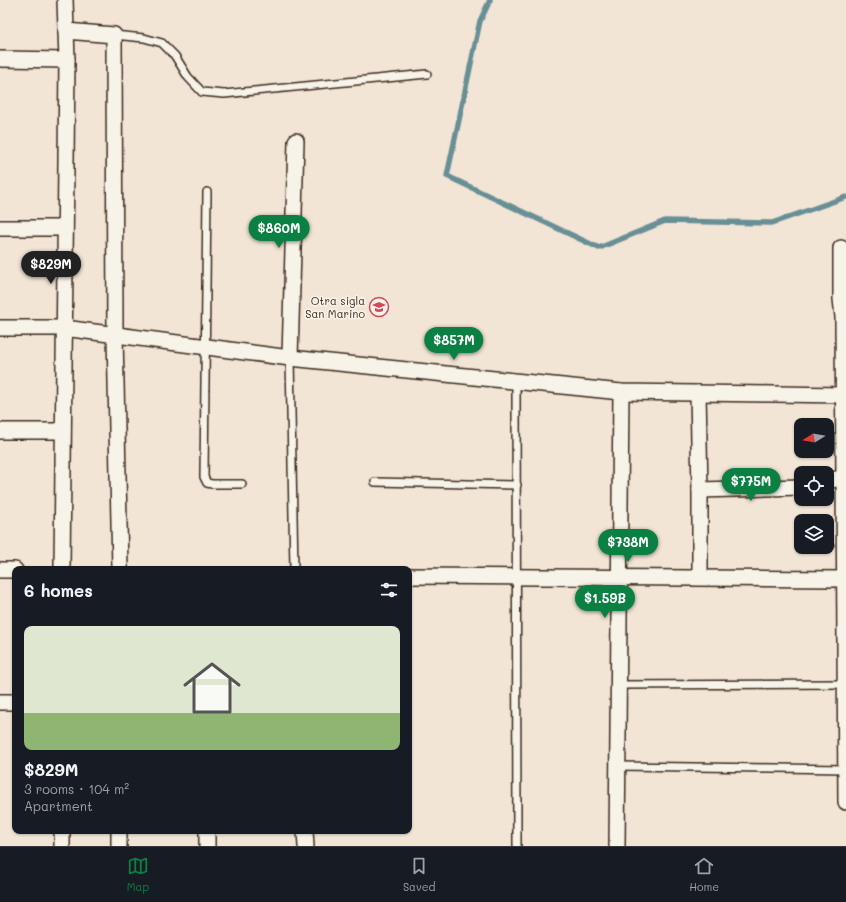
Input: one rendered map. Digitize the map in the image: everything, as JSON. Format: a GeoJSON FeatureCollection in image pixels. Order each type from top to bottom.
{"type":"FeatureCollection","features":[{"type":"Feature","properties":{"kind":"street"},"geometry":{"type":"LineString","coordinates":[[62,566],[67,60],[65,0]]}},
{"type":"Feature","properties":{"kind":"street"},"geometry":{"type":"LineString","coordinates":[[66,31],[114,35],[115,335],[120,566]]}},
{"type":"Feature","properties":{"kind":"street"},"geometry":{"type":"LineString","coordinates":[[0,59],[67,60]]}},
{"type":"Feature","properties":{"kind":"street"},"geometry":{"type":"LineString","coordinates":[[290,358],[296,141]]}},
{"type":"Feature","properties":{"kind":"street"},"geometry":{"type":"LineString","coordinates":[[0,228],[66,228]]}},
{"type":"Feature","properties":{"kind":"street"},"geometry":{"type":"LineString","coordinates":[[841,248],[841,299],[845,318],[846,802]]}},
{"type":"Feature","properties":{"kind":"street"},"geometry":{"type":"LineString","coordinates":[[0,328],[64,328],[290,358],[621,392],[844,395]]}},
{"type":"Feature","properties":{"kind":"street"},"geometry":{"type":"LineString","coordinates":[[617,846],[621,392]]}},
{"type":"Feature","properties":{"kind":"street"},"geometry":{"type":"LineString","coordinates":[[698,393],[700,577]]}},
{"type":"Feature","properties":{"kind":"street"},"geometry":{"type":"LineString","coordinates":[[0,431],[63,431]]}},
{"type":"Feature","properties":{"kind":"street"},"geometry":{"type":"LineString","coordinates":[[834,479],[845,477]]}},
{"type":"Feature","properties":{"kind":"street"},"geometry":{"type":"LineString","coordinates":[[700,490],[794,487]]}},
{"type":"Feature","properties":{"kind":"street"},"geometry":{"type":"LineString","coordinates":[[0,570],[12,570]]}},
{"type":"Feature","properties":{"kind":"street"},"geometry":{"type":"LineString","coordinates":[[412,576],[619,576],[845,579]]}},
{"type":"Feature","properties":{"kind":"street"},"geometry":{"type":"LineString","coordinates":[[0,702],[12,702]]}},
{"type":"Feature","properties":{"kind":"street"},"geometry":{"type":"LineString","coordinates":[[62,834],[62,846]]}},
{"type":"Feature","properties":{"kind":"street"},"geometry":{"type":"LineString","coordinates":[[119,834],[119,846]]}},
{"type":"Feature","properties":{"kind":"street"},"geometry":{"type":"LineString","coordinates":[[206,846],[207,834]]}},
{"type":"Feature","properties":{"kind":"street"},"geometry":{"type":"LineString","coordinates":[[305,834],[306,846]]}},
{"type":"Feature","properties":{"kind":"lane"},"geometry":{"type":"LineString","coordinates":[[114,35],[144,38],[162,43],[175,56],[188,77],[202,92],[224,94],[427,74]]}},
{"type":"Feature","properties":{"kind":"lane"},"geometry":{"type":"LineString","coordinates":[[207,192],[204,477],[207,483],[212,484],[242,484]]}},
{"type":"Feature","properties":{"kind":"lane"},"geometry":{"type":"LineString","coordinates":[[290,358],[294,566]]}},
{"type":"Feature","properties":{"kind":"lane"},"geometry":{"type":"LineString","coordinates":[[516,381],[517,846]]}},
{"type":"Feature","properties":{"kind":"lane"},"geometry":{"type":"LineString","coordinates":[[375,482],[517,485]]}},
{"type":"Feature","properties":{"kind":"lane"},"geometry":{"type":"LineString","coordinates":[[618,685],[846,684]]}},
{"type":"Feature","properties":{"kind":"lane"},"geometry":{"type":"LineString","coordinates":[[618,766],[846,769]]}},
{"type":"Feature","properties":{"kind":"waterway"},"geometry":{"type":"LineString","coordinates":[[490,0],[480,21],[447,176],[599,248],[665,221],[772,223],[846,197]]}},
{"type":"Feature","properties":{"kind":"place","name":"Otra sigla San Marino"},"geometry":{"type":"Point","coordinates":[379,307]}}]}
